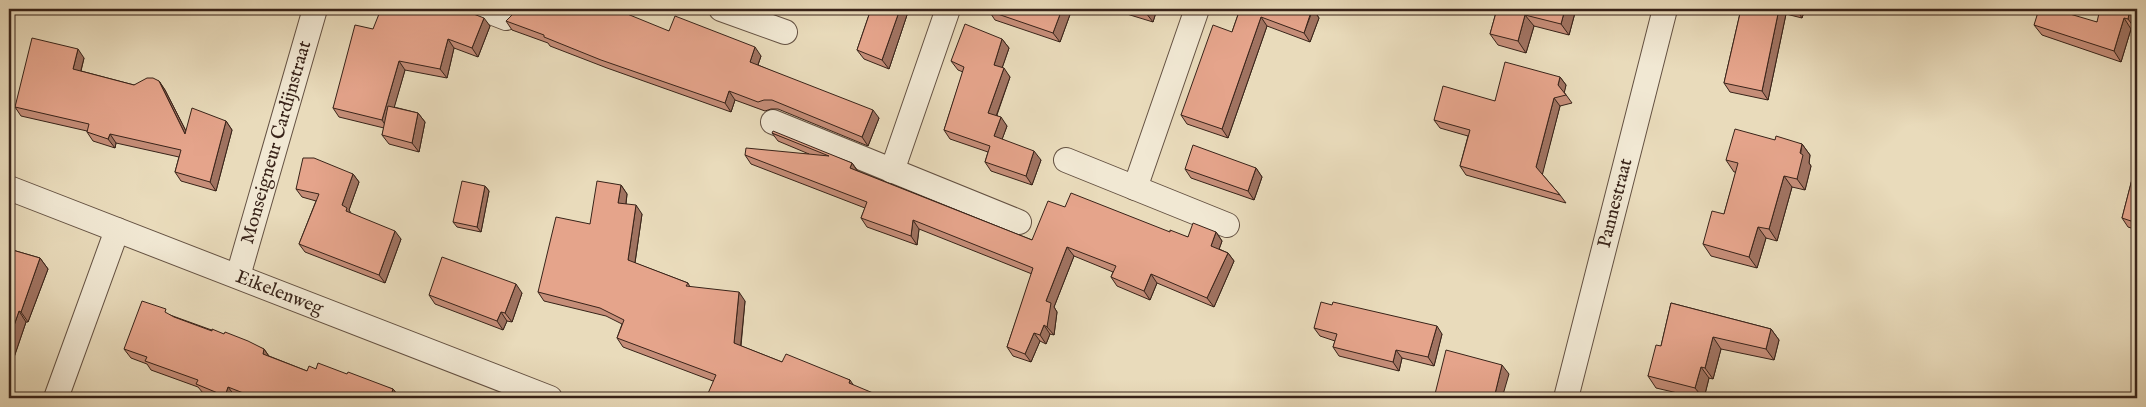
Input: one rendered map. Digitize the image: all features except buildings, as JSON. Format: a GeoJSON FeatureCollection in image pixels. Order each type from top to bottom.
{"type":"FeatureCollection","features":[{"type":"Feature","properties":{"kind":"street","name":"Monseigneur Cardijnstraat"},"geometry":{"type":"LineString","coordinates":[[238,276],[315,9]]}},
{"type":"Feature","properties":{"kind":"street"},"geometry":{"type":"LineString","coordinates":[[482,9],[506,18]]}},
{"type":"Feature","properties":{"kind":"street"},"geometry":{"type":"LineString","coordinates":[[721,9],[785,32]]}},
{"type":"Feature","properties":{"kind":"street"},"geometry":{"type":"LineString","coordinates":[[892,171],[948,9]]}},
{"type":"Feature","properties":{"kind":"street"},"geometry":{"type":"LineString","coordinates":[[1135,188],[1197,9]]}},
{"type":"Feature","properties":{"kind":"street","name":"Pannestraat"},"geometry":{"type":"LineString","coordinates":[[1566,398],[1666,9]]}},
{"type":"Feature","properties":{"kind":"street"},"geometry":{"type":"LineString","coordinates":[[773,122],[1019,222]]}},
{"type":"Feature","properties":{"kind":"street"},"geometry":{"type":"LineString","coordinates":[[1066,160],[1227,225]]}},
{"type":"Feature","properties":{"kind":"street","name":"Eikelenweg"},"geometry":{"type":"LineString","coordinates":[[9,188],[550,398]]}},
{"type":"Feature","properties":{"kind":"street"},"geometry":{"type":"LineString","coordinates":[[56,398],[117,230]]}}]}
